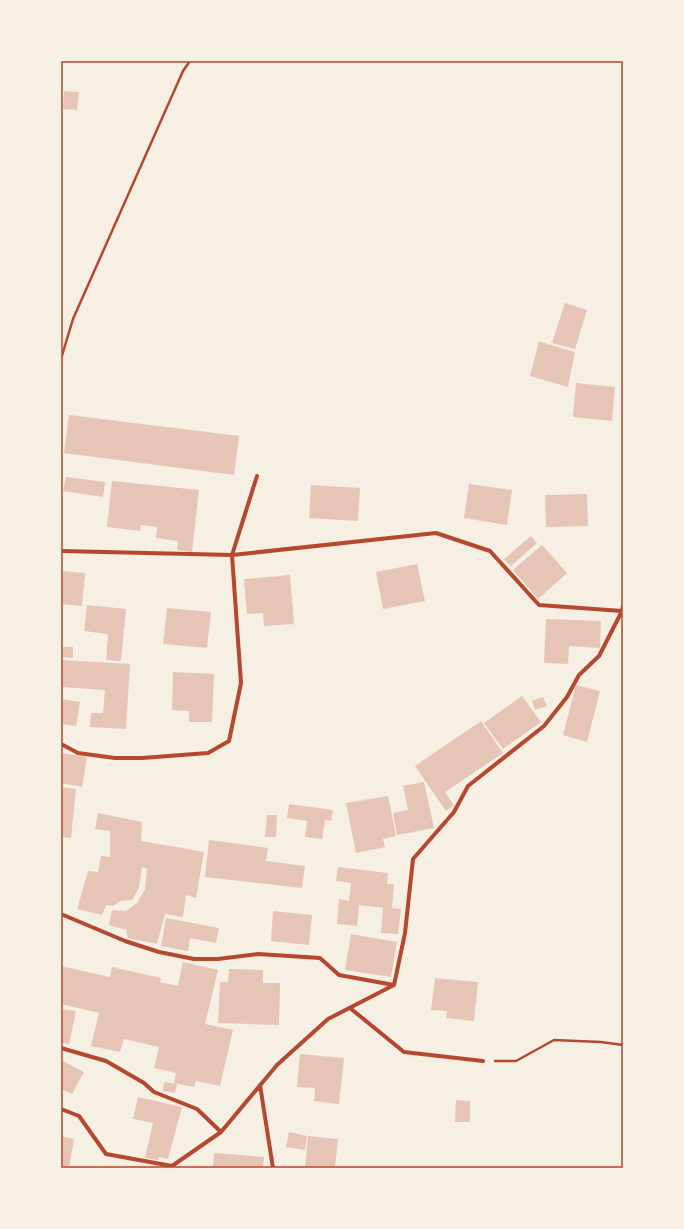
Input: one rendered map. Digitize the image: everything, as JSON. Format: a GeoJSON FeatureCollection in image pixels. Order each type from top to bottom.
{"type":"FeatureCollection","features":[{"type":"Feature","properties":{"kind":"street"},"geometry":{"type":"LineString","coordinates":[[61,744],[78,753],[115,758],[142,758],[208,753],[229,741],[241,683],[232,555],[257,476]]}},
{"type":"Feature","properties":{"kind":"street"},"geometry":{"type":"LineString","coordinates":[[61,551],[232,555],[436,533],[490,551],[539,605],[623,608],[599,656],[579,675],[567,697],[544,726],[468,786],[454,812],[413,860],[405,933],[394,986]]}},
{"type":"Feature","properties":{"kind":"street"},"geometry":{"type":"LineString","coordinates":[[61,914],[125,941],[159,952],[194,959],[218,960],[258,954],[320,958],[339,975],[394,986]]}},
{"type":"Feature","properties":{"kind":"street"},"geometry":{"type":"LineString","coordinates":[[61,1109],[79,1116],[106,1154],[172,1166],[221,1132],[277,1065],[328,1019],[394,986]]}},
{"type":"Feature","properties":{"kind":"street"},"geometry":{"type":"LineString","coordinates":[[350,1008],[404,1052],[483,1061]]}},
{"type":"Feature","properties":{"kind":"street"},"geometry":{"type":"LineString","coordinates":[[61,1048],[106,1061],[144,1083],[154,1092],[197,1109],[221,1132]]}},
{"type":"Feature","properties":{"kind":"street"},"geometry":{"type":"LineString","coordinates":[[260,1085],[273,1168]]}},
{"type":"Feature","properties":{"kind":"path"},"geometry":{"type":"LineString","coordinates":[[61,359],[73,319],[183,71],[190,61]]}},
{"type":"Feature","properties":{"kind":"path"},"geometry":{"type":"LineString","coordinates":[[483,1061],[516,1061],[554,1040],[601,1042],[623,1045]]}},
{"type":"Feature","properties":{"kind":"building"},"geometry":{"type":"Polygon","coordinates":[[[64,91],[79,92],[77,110],[63,109],[64,91]]]}},
{"type":"Feature","properties":{"kind":"building"},"geometry":{"type":"Polygon","coordinates":[[[565,303],[587,310],[575,349],[552,343],[565,303]]]}},
{"type":"Feature","properties":{"kind":"building"},"geometry":{"type":"Polygon","coordinates":[[[539,341],[575,352],[568,387],[530,376],[539,341]]]}},
{"type":"Feature","properties":{"kind":"building"},"geometry":{"type":"Polygon","coordinates":[[[576,383],[615,387],[612,421],[573,417],[576,383]]]}},
{"type":"Feature","properties":{"kind":"building"},"geometry":{"type":"Polygon","coordinates":[[[69,415],[239,436],[234,475],[64,453],[69,415]]]}},
{"type":"Feature","properties":{"kind":"building"},"geometry":{"type":"Polygon","coordinates":[[[66,477],[105,482],[103,497],[63,491],[66,477]]]}},
{"type":"Feature","properties":{"kind":"building"},"geometry":{"type":"Polygon","coordinates":[[[112,481],[199,490],[192,552],[177,550],[178,541],[156,538],[157,527],[141,525],[140,531],[107,527],[112,481]]]}},
{"type":"Feature","properties":{"kind":"building"},"geometry":{"type":"Polygon","coordinates":[[[469,484],[512,490],[507,525],[464,518],[469,484]]]}},
{"type":"Feature","properties":{"kind":"building"},"geometry":{"type":"Polygon","coordinates":[[[311,485],[360,488],[358,521],[309,518],[311,485]]]}},
{"type":"Feature","properties":{"kind":"building"},"geometry":{"type":"Polygon","coordinates":[[[587,494],[588,526],[546,527],[545,495],[587,494]]]}},
{"type":"Feature","properties":{"kind":"building"},"geometry":{"type":"Polygon","coordinates":[[[531,536],[537,543],[511,566],[504,559],[531,536]]]}},
{"type":"Feature","properties":{"kind":"building"},"geometry":{"type":"Polygon","coordinates":[[[542,545],[567,573],[538,599],[513,570],[542,545]]]}},
{"type":"Feature","properties":{"kind":"building"},"geometry":{"type":"Polygon","coordinates":[[[417,564],[425,601],[383,609],[376,572],[417,564]]]}},
{"type":"Feature","properties":{"kind":"building"},"geometry":{"type":"Polygon","coordinates":[[[61,571],[85,573],[82,606],[61,604],[61,571]]]}},
{"type":"Feature","properties":{"kind":"building"},"geometry":{"type":"Polygon","coordinates":[[[290,575],[294,624],[264,626],[263,613],[247,614],[244,579],[290,575]]]}},
{"type":"Feature","properties":{"kind":"building"},"geometry":{"type":"Polygon","coordinates":[[[87,605],[126,609],[121,661],[106,660],[108,634],[84,631],[87,605]]]}},
{"type":"Feature","properties":{"kind":"building"},"geometry":{"type":"Polygon","coordinates":[[[167,608],[211,612],[207,648],[163,644],[167,608]]]}},
{"type":"Feature","properties":{"kind":"building"},"geometry":{"type":"Polygon","coordinates":[[[546,619],[601,621],[600,648],[569,646],[568,664],[544,663],[546,619]]]}},
{"type":"Feature","properties":{"kind":"building"},"geometry":{"type":"Polygon","coordinates":[[[63,647],[73,647],[73,658],[63,657],[63,647]]]}},
{"type":"Feature","properties":{"kind":"building"},"geometry":{"type":"Polygon","coordinates":[[[62,660],[130,664],[126,729],[90,727],[91,713],[103,713],[105,690],[61,687],[62,660]]]}},
{"type":"Feature","properties":{"kind":"building"},"geometry":{"type":"Polygon","coordinates":[[[173,672],[214,674],[212,722],[189,722],[189,711],[172,710],[173,672]]]}},
{"type":"Feature","properties":{"kind":"building"},"geometry":{"type":"Polygon","coordinates":[[[576,685],[600,691],[587,742],[563,735],[576,685]]]}},
{"type":"Feature","properties":{"kind":"building"},"geometry":{"type":"Polygon","coordinates":[[[522,696],[541,722],[503,749],[484,723],[522,696]]]}},
{"type":"Feature","properties":{"kind":"building"},"geometry":{"type":"Polygon","coordinates":[[[543,697],[547,706],[535,710],[532,701],[543,697]]]}},
{"type":"Feature","properties":{"kind":"building"},"geometry":{"type":"Polygon","coordinates":[[[61,699],[80,702],[76,726],[61,724],[61,699]]]}},
{"type":"Feature","properties":{"kind":"building"},"geometry":{"type":"Polygon","coordinates":[[[481,721],[503,753],[445,792],[454,805],[446,811],[415,766],[481,721]]]}},
{"type":"Feature","properties":{"kind":"building"},"geometry":{"type":"Polygon","coordinates":[[[61,753],[87,757],[82,787],[61,783],[61,753]]]}},
{"type":"Feature","properties":{"kind":"building"},"geometry":{"type":"Polygon","coordinates":[[[424,782],[434,828],[397,835],[393,813],[408,810],[403,786],[424,782]]]}},
{"type":"Feature","properties":{"kind":"building"},"geometry":{"type":"Polygon","coordinates":[[[61,787],[76,789],[71,838],[61,837],[61,787]]]}},
{"type":"Feature","properties":{"kind":"building"},"geometry":{"type":"Polygon","coordinates":[[[388,796],[396,836],[383,839],[385,847],[356,853],[346,803],[388,796]]]}},
{"type":"Feature","properties":{"kind":"building"},"geometry":{"type":"Polygon","coordinates":[[[289,804],[333,810],[331,821],[325,820],[322,839],[305,837],[307,821],[287,818],[289,804]]]}},
{"type":"Feature","properties":{"kind":"building"},"geometry":{"type":"Polygon","coordinates":[[[98,813],[142,822],[141,841],[204,852],[196,898],[186,895],[183,917],[165,914],[157,944],[128,938],[126,930],[109,925],[112,910],[126,911],[137,903],[145,889],[147,869],[142,867],[139,888],[132,900],[120,901],[114,906],[106,905],[102,915],[77,909],[88,871],[98,872],[101,856],[110,857],[110,831],[95,829],[98,813]]]}},
{"type":"Feature","properties":{"kind":"building"},"geometry":{"type":"Polygon","coordinates":[[[267,815],[277,815],[276,837],[265,837],[267,815]]]}},
{"type":"Feature","properties":{"kind":"building"},"geometry":{"type":"Polygon","coordinates":[[[209,840],[268,848],[266,861],[305,866],[302,888],[205,877],[209,840]]]}},
{"type":"Feature","properties":{"kind":"building"},"geometry":{"type":"Polygon","coordinates":[[[338,867],[388,873],[387,884],[394,884],[392,908],[401,909],[398,934],[381,933],[383,908],[359,905],[357,926],[337,924],[339,899],[349,901],[351,883],[336,881],[338,867]]]}},
{"type":"Feature","properties":{"kind":"building"},"geometry":{"type":"Polygon","coordinates":[[[273,911],[312,915],[309,945],[271,941],[273,911]]]}},
{"type":"Feature","properties":{"kind":"building"},"geometry":{"type":"Polygon","coordinates":[[[166,918],[219,928],[216,943],[190,938],[188,951],[161,946],[166,918]]]}},
{"type":"Feature","properties":{"kind":"building"},"geometry":{"type":"Polygon","coordinates":[[[351,934],[397,942],[391,977],[345,970],[351,934]]]}},
{"type":"Feature","properties":{"kind":"building"},"geometry":{"type":"Polygon","coordinates":[[[183,962],[218,970],[205,1024],[233,1030],[220,1086],[196,1081],[194,1087],[174,1083],[176,1073],[154,1068],[159,1047],[124,1039],[120,1052],[91,1046],[99,1013],[61,1004],[61,966],[110,977],[112,967],[161,978],[160,982],[178,986],[183,962]]]}},
{"type":"Feature","properties":{"kind":"building"},"geometry":{"type":"Polygon","coordinates":[[[229,969],[263,970],[263,983],[280,983],[279,1025],[218,1023],[220,982],[228,982],[229,969]]]}},
{"type":"Feature","properties":{"kind":"building"},"geometry":{"type":"Polygon","coordinates":[[[435,978],[478,982],[474,1021],[446,1018],[447,1011],[431,1010],[435,978]]]}},
{"type":"Feature","properties":{"kind":"building"},"geometry":{"type":"Polygon","coordinates":[[[61,1009],[76,1011],[69,1044],[61,1043],[61,1009]]]}},
{"type":"Feature","properties":{"kind":"building"},"geometry":{"type":"Polygon","coordinates":[[[300,1054],[344,1058],[339,1104],[314,1101],[315,1088],[297,1087],[300,1054]]]}},
{"type":"Feature","properties":{"kind":"building"},"geometry":{"type":"Polygon","coordinates":[[[61,1060],[84,1072],[72,1094],[61,1089],[61,1060]]]}},
{"type":"Feature","properties":{"kind":"building"},"geometry":{"type":"Polygon","coordinates":[[[164,1082],[177,1084],[175,1093],[163,1091],[164,1082]]]}},
{"type":"Feature","properties":{"kind":"building"},"geometry":{"type":"Polygon","coordinates":[[[138,1097],[182,1107],[168,1159],[159,1157],[158,1160],[145,1158],[153,1123],[133,1119],[138,1097]]]}},
{"type":"Feature","properties":{"kind":"building"},"geometry":{"type":"Polygon","coordinates":[[[456,1100],[470,1101],[470,1122],[455,1122],[456,1100]]]}},
{"type":"Feature","properties":{"kind":"building"},"geometry":{"type":"Polygon","coordinates":[[[289,1132],[307,1136],[305,1150],[286,1147],[289,1132]]]}},
{"type":"Feature","properties":{"kind":"building"},"geometry":{"type":"Polygon","coordinates":[[[61,1136],[74,1139],[69,1168],[61,1168],[61,1136]]]}},
{"type":"Feature","properties":{"kind":"building"},"geometry":{"type":"Polygon","coordinates":[[[308,1136],[338,1139],[335,1168],[305,1168],[308,1136]]]}},
{"type":"Feature","properties":{"kind":"building"},"geometry":{"type":"Polygon","coordinates":[[[214,1153],[264,1157],[263,1168],[213,1168],[214,1153]]]}}]}
